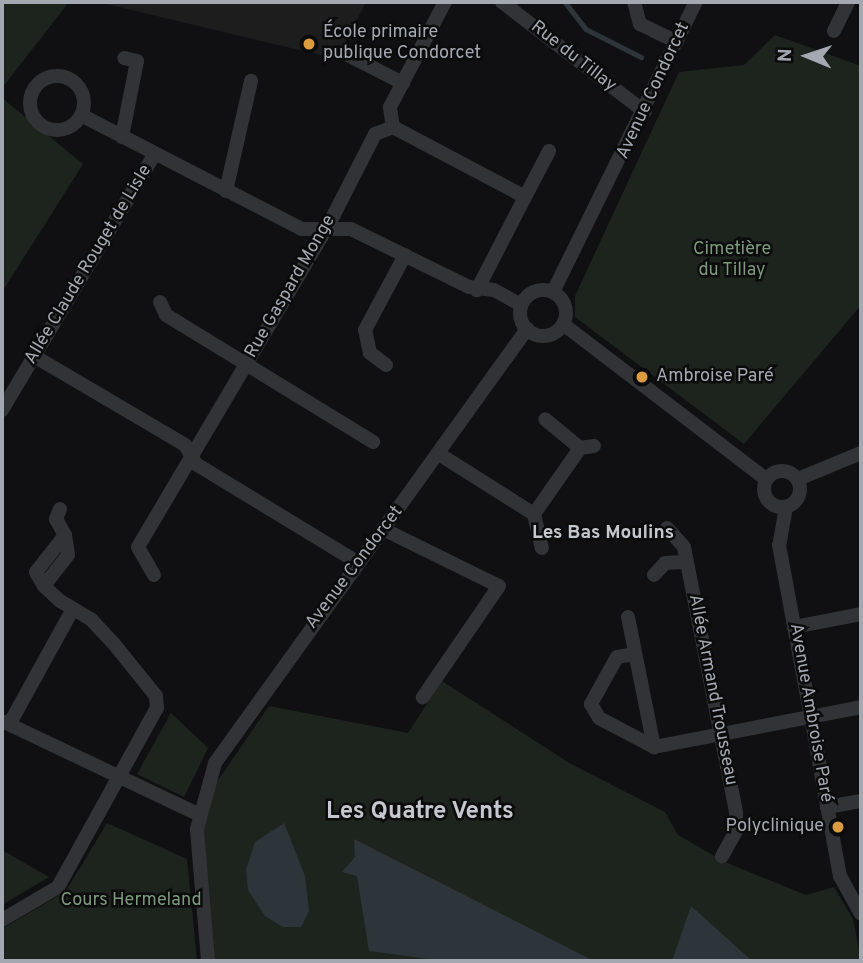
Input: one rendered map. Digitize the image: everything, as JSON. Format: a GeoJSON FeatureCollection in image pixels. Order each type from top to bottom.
{"type":"FeatureCollection","features":[{"type":"Feature","properties":{"kind":"street"},"geometry":{"type":"LineString","coordinates":[[445,2],[390,107],[393,127],[525,197]]}},
{"type":"Feature","properties":{"kind":"street","name":"Rue du Tillay"},"geometry":{"type":"LineString","coordinates":[[502,2],[645,112]]}},
{"type":"Feature","properties":{"kind":"street"},"geometry":{"type":"LineString","coordinates":[[634,2],[640,24],[677,41]]}},
{"type":"Feature","properties":{"kind":"street","name":"Avenue Condorcet"},"geometry":{"type":"LineString","coordinates":[[552,292],[645,112],[696,2]]}},
{"type":"Feature","properties":{"kind":"street"},"geometry":{"type":"LineString","coordinates":[[834,31],[848,2]]}},
{"type":"Feature","properties":{"kind":"street"},"geometry":{"type":"LineString","coordinates":[[348,55],[403,83]]}},
{"type":"Feature","properties":{"kind":"street"},"geometry":{"type":"LineString","coordinates":[[122,137],[137,61],[124,58]]}},
{"type":"Feature","properties":{"kind":"street"},"geometry":{"type":"LineString","coordinates":[[226,191],[251,81]]}},
{"type":"Feature","properties":{"kind":"street"},"geometry":{"type":"LineString","coordinates":[[82,116],[302,229],[351,229],[477,290],[494,290],[521,305],[527,329],[550,335],[563,324],[565,306],[552,292],[534,292],[521,305]]}},
{"type":"Feature","properties":{"kind":"street","name":"Rue Gaspard Monge"},"geometry":{"type":"LineString","coordinates":[[154,575],[138,547],[190,454],[327,228],[375,134],[393,127]]}},
{"type":"Feature","properties":{"kind":"street"},"geometry":{"type":"LineString","coordinates":[[477,290],[549,151]]}},
{"type":"Feature","properties":{"kind":"street","name":"Allée Claude Rouget de Lisle"},"geometry":{"type":"LineString","coordinates":[[2,410],[154,155]]}},
{"type":"Feature","properties":{"kind":"street"},"geometry":{"type":"LineString","coordinates":[[386,365],[370,353],[365,330],[405,255]]}},
{"type":"Feature","properties":{"kind":"street"},"geometry":{"type":"LineString","coordinates":[[160,302],[166,315],[373,442]]}},
{"type":"Feature","properties":{"kind":"street"},"geometry":{"type":"LineString","coordinates":[[563,324],[766,479]]}},
{"type":"Feature","properties":{"kind":"street","name":"Avenue Condorcet"},"geometry":{"type":"LineString","coordinates":[[198,814],[224,748],[527,329]]}},
{"type":"Feature","properties":{"kind":"street"},"geometry":{"type":"LineString","coordinates":[[34,356],[357,562]]}},
{"type":"Feature","properties":{"kind":"street"},"geometry":{"type":"LineString","coordinates":[[534,514],[587,447],[545,419]]}},
{"type":"Feature","properties":{"kind":"street"},"geometry":{"type":"LineString","coordinates":[[766,479],[780,470],[798,479],[861,453]]}},
{"type":"Feature","properties":{"kind":"street"},"geometry":{"type":"LineString","coordinates":[[439,454],[534,514],[542,548]]}},
{"type":"Feature","properties":{"kind":"street"},"geometry":{"type":"LineString","coordinates":[[766,479],[766,498],[786,507],[799,495],[798,479]]}},
{"type":"Feature","properties":{"kind":"street","name":"Avenue Ambroise Paré"},"geometry":{"type":"LineString","coordinates":[[786,507],[779,545],[794,628],[840,876],[861,914]]}},
{"type":"Feature","properties":{"kind":"street"},"geometry":{"type":"LineString","coordinates":[[2,920],[58,887],[121,780],[157,708],[156,696],[92,620],[72,610],[44,586],[68,555],[65,535],[56,519],[60,509]]}},
{"type":"Feature","properties":{"kind":"street","name":"Allée Armand Trousseau"},"geometry":{"type":"LineString","coordinates":[[667,528],[679,537],[687,562],[723,736],[736,831],[722,856]]}},
{"type":"Feature","properties":{"kind":"street"},"geometry":{"type":"LineString","coordinates":[[383,529],[499,586],[423,697]]}},
{"type":"Feature","properties":{"kind":"street"},"geometry":{"type":"LineString","coordinates":[[654,575],[665,563],[687,562]]}},
{"type":"Feature","properties":{"kind":"street"},"geometry":{"type":"LineString","coordinates":[[72,610],[6,722],[121,780],[198,814],[208,961]]}},
{"type":"Feature","properties":{"kind":"street"},"geometry":{"type":"LineString","coordinates":[[794,628],[861,614]]}},
{"type":"Feature","properties":{"kind":"street"},"geometry":{"type":"LineString","coordinates":[[628,617],[654,747]]}},
{"type":"Feature","properties":{"kind":"street"},"geometry":{"type":"LineString","coordinates":[[635,653],[617,657],[591,704],[599,718],[654,747],[723,736],[861,707]]}},
{"type":"Feature","properties":{"kind":"street"},"geometry":{"type":"LineString","coordinates":[[827,807],[861,801]]}},
{"type":"Feature","properties":{"kind":"shaded area","name":"École primaire publique Condorcet"},"geometry":{"type":"Polygon","coordinates":[[[98,2],[366,2],[337,59],[98,2]]]}},
{"type":"Feature","properties":{"kind":"shaded area"},"geometry":{"type":"Polygon","coordinates":[[[284,823],[305,876],[309,911],[301,927],[283,927],[265,916],[248,890],[246,870],[255,842],[284,823]]]}},
{"type":"Feature","properties":{"kind":"shaded area"},"geometry":{"type":"Polygon","coordinates":[[[354,839],[594,961],[444,961],[369,951],[357,876],[342,872],[355,857],[354,839]]]}},
{"type":"Feature","properties":{"kind":"shaded area"},"geometry":{"type":"Polygon","coordinates":[[[691,906],[751,960],[751,961],[672,961],[691,906]]]}},
{"type":"Feature","properties":{"kind":"green space"},"geometry":{"type":"Polygon","coordinates":[[[2,2],[69,2],[2,88],[2,2]]]}},
{"type":"Feature","properties":{"kind":"green space","name":"Cimetière du Tillay"},"geometry":{"type":"Polygon","coordinates":[[[775,35],[861,66],[861,305],[744,444],[575,317],[575,296],[679,72],[744,65],[775,35]]]}},
{"type":"Feature","properties":{"kind":"green space"},"geometry":{"type":"Polygon","coordinates":[[[2,98],[83,164],[2,292],[2,98]]]}},
{"type":"Feature","properties":{"kind":"green space"},"geometry":{"type":"Polygon","coordinates":[[[442,681],[571,764],[665,812],[678,835],[725,862],[806,895],[834,887],[853,919],[861,961],[212,961],[203,828],[212,789],[269,706],[408,733],[442,681]]]}},
{"type":"Feature","properties":{"kind":"green space"},"geometry":{"type":"Polygon","coordinates":[[[171,713],[208,748],[184,797],[137,774],[171,713]]]}},
{"type":"Feature","properties":{"kind":"green space","name":"Cours Hermeland"},"geometry":{"type":"Polygon","coordinates":[[[107,823],[187,859],[197,961],[2,961],[2,929],[66,891],[107,823]]]}},
{"type":"Feature","properties":{"kind":"green space"},"geometry":{"type":"Polygon","coordinates":[[[2,850],[49,877],[2,905],[2,850]]]}},
{"type":"Feature","properties":{"kind":"waterway"},"geometry":{"type":"LineString","coordinates":[[565,2],[586,29],[641,57]]}},
{"type":"Feature","properties":{"kind":"place","name":"École primaire publique Condorcet"},"geometry":{"type":"Point","coordinates":[309,44]}},
{"type":"Feature","properties":{"kind":"place","name":"Ambroise Paré"},"geometry":{"type":"Point","coordinates":[642,377]}},
{"type":"Feature","properties":{"kind":"place","name":"Polyclinique"},"geometry":{"type":"Point","coordinates":[838,827]}},
{"type":"Feature","properties":{"kind":"district","name":"Les Bas Moulins"},"geometry":{"type":"Point","coordinates":[603,534]}},
{"type":"Feature","properties":{"kind":"district","name":"Les Quatre Vents"},"geometry":{"type":"Point","coordinates":[420,813]}}]}
